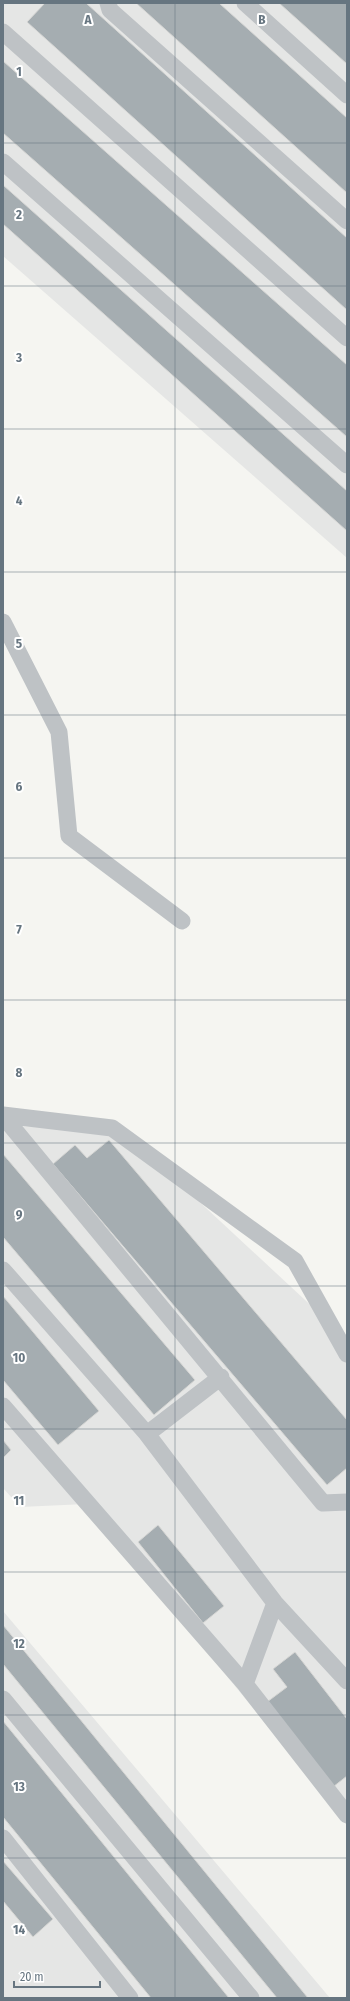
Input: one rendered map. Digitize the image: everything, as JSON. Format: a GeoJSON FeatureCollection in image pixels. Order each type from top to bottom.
{"type":"FeatureCollection","features":[{"type":"Feature","properties":{"kind":"lane"},"geometry":{"type":"LineString","coordinates":[[108,3],[110,10],[347,221]]}},
{"type":"Feature","properties":{"kind":"lane"},"geometry":{"type":"LineString","coordinates":[[245,3],[347,96]]}},
{"type":"Feature","properties":{"kind":"lane"},"geometry":{"type":"LineString","coordinates":[[3,32],[347,338]]}},
{"type":"Feature","properties":{"kind":"lane"},"geometry":{"type":"LineString","coordinates":[[3,162],[347,465]]}},
{"type":"Feature","properties":{"kind":"lane"},"geometry":{"type":"LineString","coordinates":[[3,622],[59,732],[69,836],[182,921]]}},
{"type":"Feature","properties":{"kind":"lane"},"geometry":{"type":"LineString","coordinates":[[3,1115],[112,1128],[295,1261],[347,1354]]}},
{"type":"Feature","properties":{"kind":"lane"},"geometry":{"type":"LineString","coordinates":[[3,1115],[323,1503],[347,1502]]}},
{"type":"Feature","properties":{"kind":"lane"},"geometry":{"type":"LineString","coordinates":[[3,1270],[147,1434],[275,1603],[347,1681]]}},
{"type":"Feature","properties":{"kind":"lane"},"geometry":{"type":"LineString","coordinates":[[147,1434],[220,1377]]}},
{"type":"Feature","properties":{"kind":"lane"},"geometry":{"type":"LineString","coordinates":[[3,1406],[245,1684],[347,1815]]}},
{"type":"Feature","properties":{"kind":"lane"},"geometry":{"type":"LineString","coordinates":[[245,1684],[275,1603]]}},
{"type":"Feature","properties":{"kind":"lane"},"geometry":{"type":"LineString","coordinates":[[3,1699],[251,1998]]}},
{"type":"Feature","properties":{"kind":"lane"},"geometry":{"type":"LineString","coordinates":[[3,1838],[130,1998]]}},
{"type":"Feature","properties":{"kind":"shaded area"},"geometry":{"type":"Polygon","coordinates":[[[3,3],[347,3],[347,558],[3,256],[3,3]]]}},
{"type":"Feature","properties":{"kind":"shaded area"},"geometry":{"type":"Polygon","coordinates":[[[3,1126],[119,1127],[347,1339],[347,1823],[86,1504],[20,1507],[3,1488],[3,1126]]]}},
{"type":"Feature","properties":{"kind":"shaded area"},"geometry":{"type":"Polygon","coordinates":[[[3,1611],[330,1998],[3,1998],[3,1611]]]}},
{"type":"Feature","properties":{"kind":"building"},"geometry":{"type":"Polygon","coordinates":[[[45,3],[86,3],[347,238],[347,310],[27,22],[45,3]]]}},
{"type":"Feature","properties":{"kind":"building"},"geometry":{"type":"Polygon","coordinates":[[[136,3],[219,3],[347,118],[347,193],[136,3]]]}},
{"type":"Feature","properties":{"kind":"building"},"geometry":{"type":"Polygon","coordinates":[[[279,3],[347,3],[347,64],[279,3]]]}},
{"type":"Feature","properties":{"kind":"building"},"geometry":{"type":"Polygon","coordinates":[[[3,61],[347,365],[347,437],[3,133],[3,61]]]}},
{"type":"Feature","properties":{"kind":"building"},"geometry":{"type":"Polygon","coordinates":[[[3,185],[347,491],[347,531],[3,224],[3,185]]]}},
{"type":"Feature","properties":{"kind":"building"},"geometry":{"type":"Polygon","coordinates":[[[109,1140],[347,1420],[347,1468],[327,1485],[53,1164],[75,1145],[87,1158],[109,1140]]]}},
{"type":"Feature","properties":{"kind":"building"},"geometry":{"type":"Polygon","coordinates":[[[3,1154],[195,1380],[154,1415],[3,1237],[3,1154]]]}},
{"type":"Feature","properties":{"kind":"building"},"geometry":{"type":"Polygon","coordinates":[[[3,1296],[99,1411],[58,1445],[3,1380],[3,1296]]]}},
{"type":"Feature","properties":{"kind":"building"},"geometry":{"type":"Polygon","coordinates":[[[3,1440],[11,1450],[3,1458],[3,1440]]]}},
{"type":"Feature","properties":{"kind":"building"},"geometry":{"type":"Polygon","coordinates":[[[158,1525],[224,1606],[203,1623],[138,1542],[158,1525]]]}},
{"type":"Feature","properties":{"kind":"building"},"geometry":{"type":"Polygon","coordinates":[[[3,1625],[308,1998],[277,1998],[3,1664],[3,1625]]]}},
{"type":"Feature","properties":{"kind":"building"},"geometry":{"type":"Polygon","coordinates":[[[295,1652],[347,1719],[347,1776],[333,1787],[267,1702],[287,1687],[273,1669],[295,1652]]]}},
{"type":"Feature","properties":{"kind":"building"},"geometry":{"type":"Polygon","coordinates":[[[3,1721],[229,1998],[151,1998],[3,1817],[3,1721]]]}},
{"type":"Feature","properties":{"kind":"building"},"geometry":{"type":"Polygon","coordinates":[[[3,1861],[53,1919],[33,1937],[3,1901],[3,1861]]]}}]}
